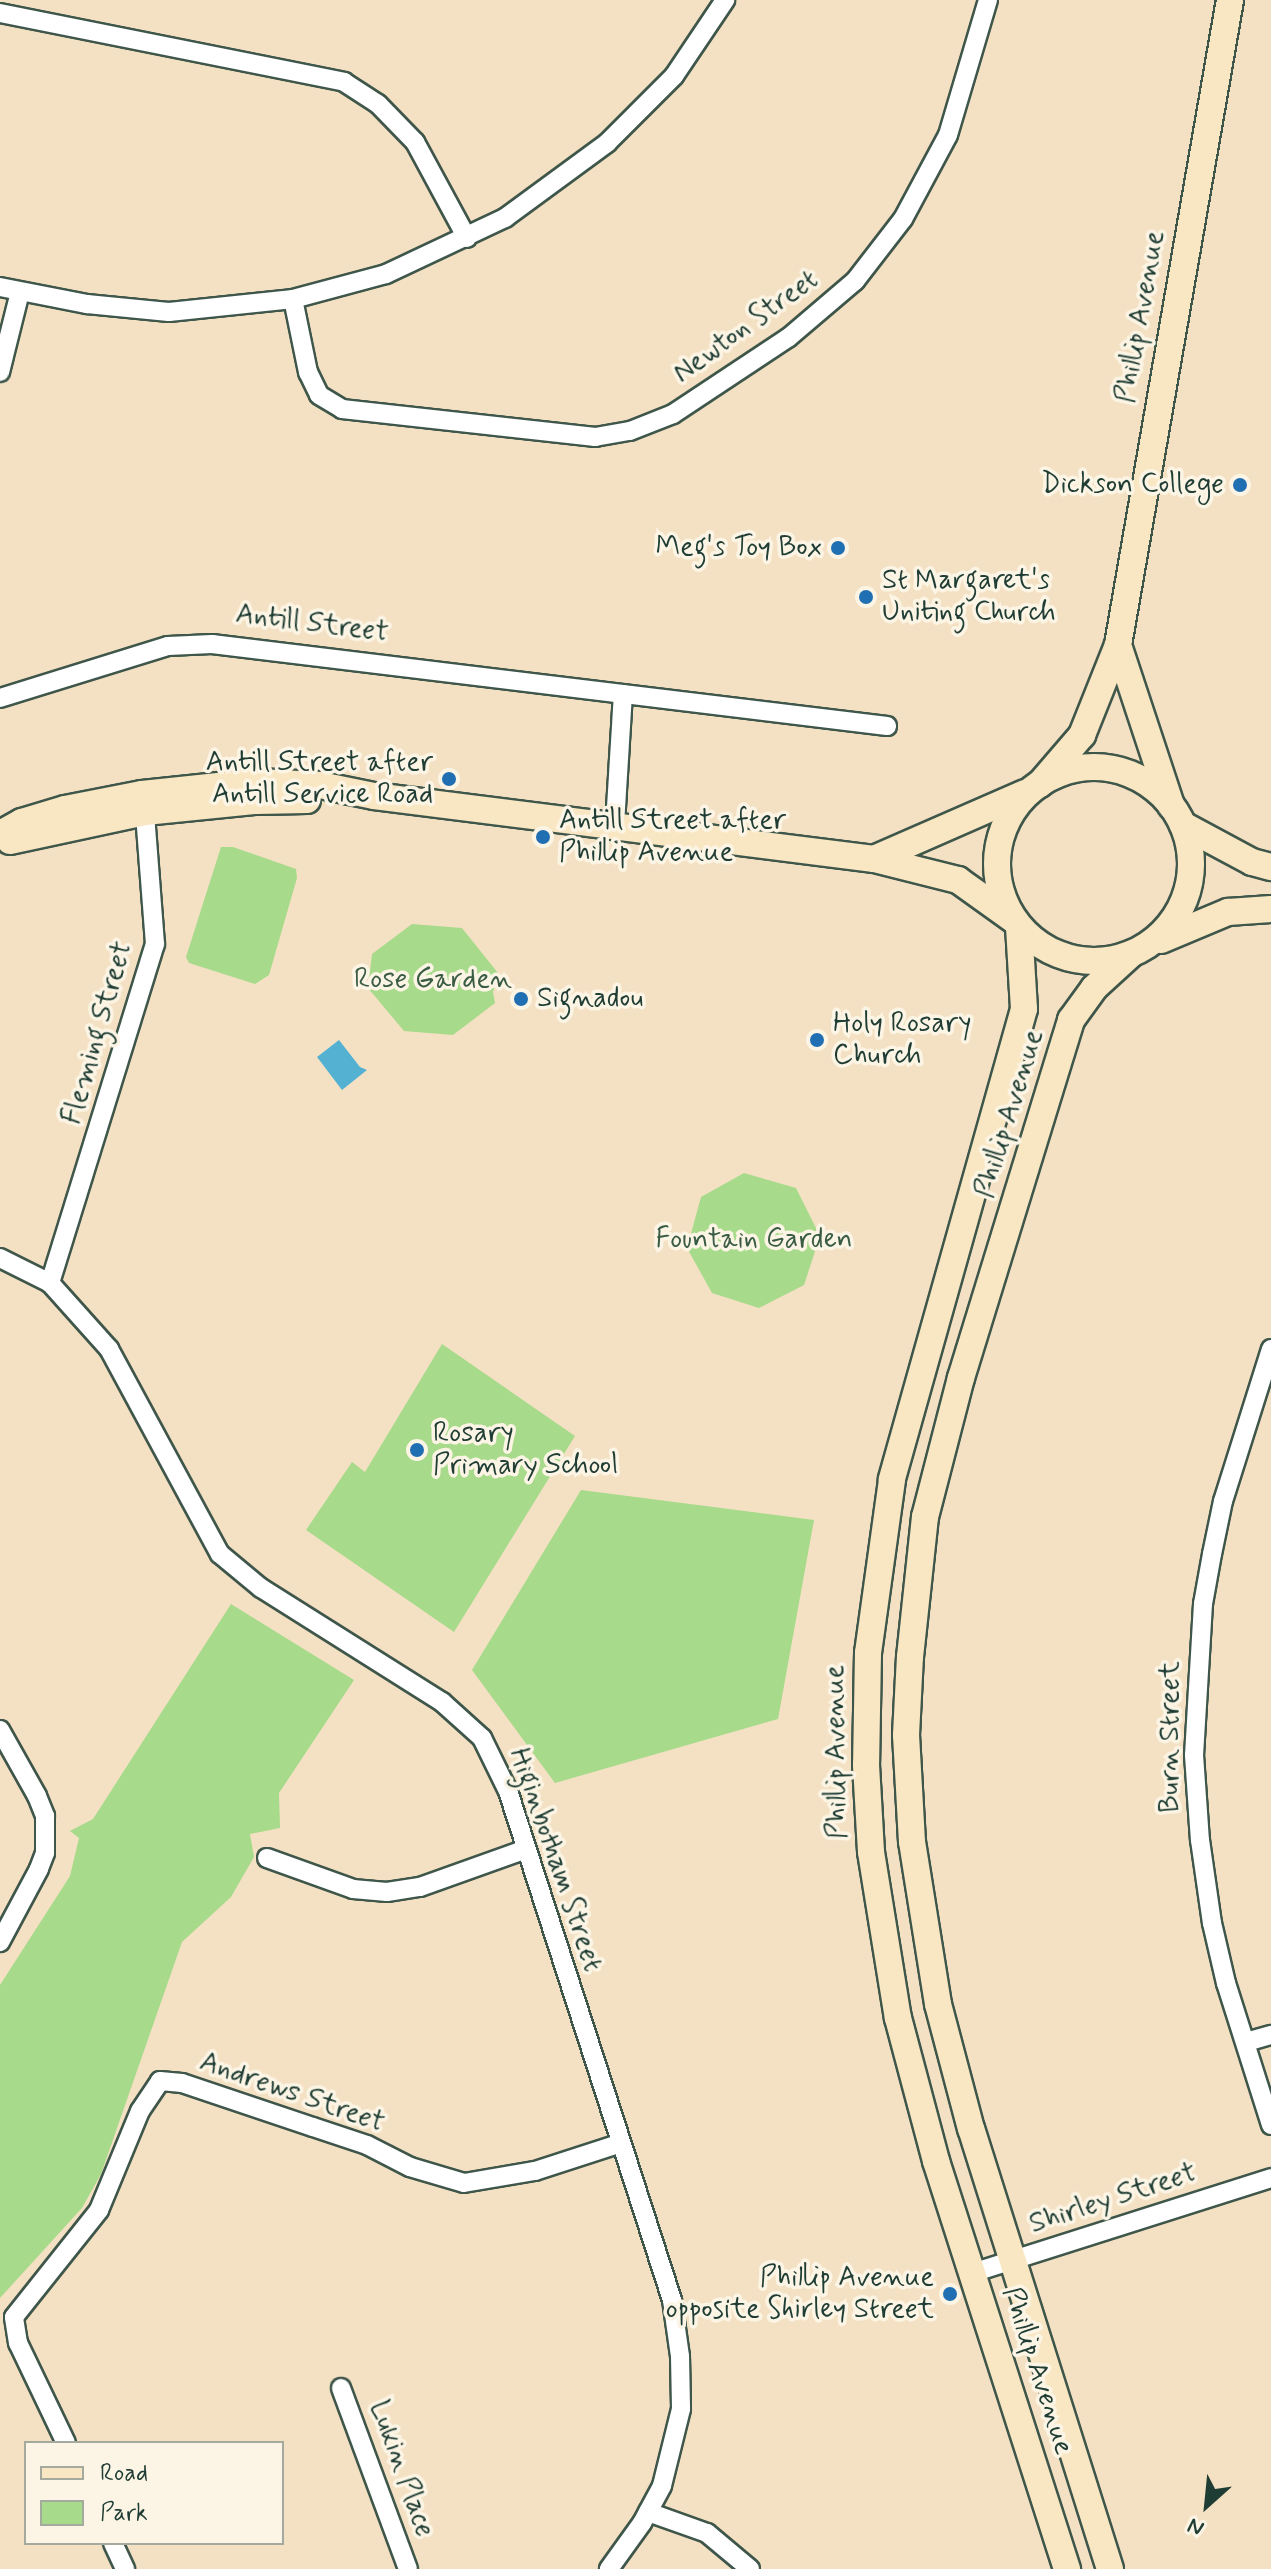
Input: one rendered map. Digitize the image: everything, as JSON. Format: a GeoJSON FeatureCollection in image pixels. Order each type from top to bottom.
{"type":"FeatureCollection","features":[{"type":"Feature","properties":{"kind":"main road","name":"Phillip Avenue"},"geometry":{"type":"LineString","coordinates":[[1034,788],[1082,735],[1118,645],[1230,0]]}},
{"type":"Feature","properties":{"kind":"main road","name":"Phillip Avenue"},"geometry":{"type":"LineString","coordinates":[[1118,645],[1177,815]]}},
{"type":"Feature","properties":{"kind":"main road"},"geometry":{"type":"LineString","coordinates":[[874,859],[1034,788],[1062,772],[1102,767],[1141,779],[1177,815],[1252,862],[1271,867]]}},
{"type":"Feature","properties":{"kind":"main road"},"geometry":{"type":"LineString","coordinates":[[0,842],[144,803],[256,782],[320,785],[374,796],[874,859],[958,880],[1016,923],[1041,946],[1075,960],[1093,962],[1135,952],[1228,912],[1271,909]]}},
{"type":"Feature","properties":{"kind":"main road"},"geometry":{"type":"LineString","coordinates":[[1016,923],[1004,903],[996,863],[1004,824],[1034,788]]}},
{"type":"Feature","properties":{"kind":"main road"},"geometry":{"type":"LineString","coordinates":[[0,834],[22,822],[65,809],[144,803]]}},
{"type":"Feature","properties":{"kind":"main road"},"geometry":{"type":"LineString","coordinates":[[1135,952],[1163,933],[1185,900],[1191,861],[1177,815]]}},
{"type":"Feature","properties":{"kind":"main road","name":"Phillip Avenue"},"geometry":{"type":"LineString","coordinates":[[1016,923],[1024,1009],[902,1435],[879,1553],[868,1653],[869,1809],[885,1944],[898,2018],[936,2161],[1067,2569]]}},
{"type":"Feature","properties":{"kind":"main road","name":"Phillip Avenue"},"geometry":{"type":"LineString","coordinates":[[1110,2569],[971,2129],[938,2004],[912,1842],[906,1735],[910,1657],[925,1517],[944,1443],[1071,1020],[1094,988],[1135,952]]}},
{"type":"Feature","properties":{"kind":"street"},"geometry":{"type":"LineString","coordinates":[[0,287],[87,304],[169,312],[293,299],[386,274],[505,218],[607,143],[674,76],[725,0]]}},
{"type":"Feature","properties":{"kind":"street","name":"Newton Street"},"geometry":{"type":"LineString","coordinates":[[293,299],[308,372],[319,395],[342,409],[595,437],[630,431],[673,414],[788,338],[855,281],[903,219],[948,135],[988,0]]}},
{"type":"Feature","properties":{"kind":"street"},"geometry":{"type":"LineString","coordinates":[[0,13],[344,82],[378,104],[415,142],[467,238]]}},
{"type":"Feature","properties":{"kind":"street"},"geometry":{"type":"LineString","coordinates":[[0,372],[20,292]]}},
{"type":"Feature","properties":{"kind":"street","name":"Antill Street"},"geometry":{"type":"LineString","coordinates":[[0,698],[168,646],[212,644],[887,726]]}},
{"type":"Feature","properties":{"kind":"street"},"geometry":{"type":"LineString","coordinates":[[615,824],[623,694]]}},
{"type":"Feature","properties":{"kind":"street","name":"Fleming Street"},"geometry":{"type":"LineString","coordinates":[[50,1283],[155,944],[144,803]]}},
{"type":"Feature","properties":{"kind":"street","name":"Higinbotham Street"},"geometry":{"type":"LineString","coordinates":[[0,1258],[50,1283],[109,1349],[220,1554],[261,1588],[442,1702],[482,1738],[508,1791],[672,2300],[680,2356],[681,2409],[674,2449],[648,2512],[609,2569]]}},
{"type":"Feature","properties":{"kind":"street","name":"Burn Street"},"geometry":{"type":"LineString","coordinates":[[1271,1349],[1223,1501],[1212,1554],[1203,1604],[1194,1755],[1200,1840],[1212,1923],[1271,2125]]}},
{"type":"Feature","properties":{"kind":"street"},"geometry":{"type":"LineString","coordinates":[[0,1730],[45,1816],[42,1861],[0,1942]]}},
{"type":"Feature","properties":{"kind":"street"},"geometry":{"type":"LineString","coordinates":[[267,1858],[353,1889],[387,1892],[420,1887],[526,1849]]}},
{"type":"Feature","properties":{"kind":"street"},"geometry":{"type":"LineString","coordinates":[[1246,2042],[1271,2035]]}},
{"type":"Feature","properties":{"kind":"street","name":"Andrews Street"},"geometry":{"type":"LineString","coordinates":[[65,2441],[18,2343],[14,2317],[99,2210],[140,2111],[160,2081],[182,2083],[367,2145],[410,2167],[464,2183],[535,2171],[621,2143]]}},
{"type":"Feature","properties":{"kind":"street","name":"Shirley Street"},"geometry":{"type":"LineString","coordinates":[[972,2273],[1271,2178]]}},
{"type":"Feature","properties":{"kind":"street","name":"Lukin Place"},"geometry":{"type":"LineString","coordinates":[[341,2388],[408,2569]]}},
{"type":"Feature","properties":{"kind":"street"},"geometry":{"type":"LineString","coordinates":[[648,2512],[707,2533],[750,2569]]}},
{"type":"Feature","properties":{"kind":"street"},"geometry":{"type":"LineString","coordinates":[[114,2545],[125,2569]]}},
{"type":"Feature","properties":{"kind":"green space"},"geometry":{"type":"Polygon","coordinates":[[[221,847],[233,847],[296,869],[297,878],[269,975],[255,984],[189,963],[186,957],[221,847]]]}},
{"type":"Feature","properties":{"kind":"green space","name":"Rose Garden"},"geometry":{"type":"Polygon","coordinates":[[[412,924],[462,928],[498,973],[493,992],[495,1003],[453,1035],[404,1031],[368,988],[372,954],[412,924]]]}},
{"type":"Feature","properties":{"kind":"green space","name":"Fountain Garden"},"geometry":{"type":"Polygon","coordinates":[[[744,1173],[796,1188],[820,1236],[804,1285],[759,1308],[712,1293],[687,1248],[701,1197],[744,1173]]]}},
{"type":"Feature","properties":{"kind":"green space"},"geometry":{"type":"Polygon","coordinates":[[[442,1344],[575,1436],[454,1632],[306,1530],[352,1462],[365,1472],[442,1344]]]}},
{"type":"Feature","properties":{"kind":"green space"},"geometry":{"type":"Polygon","coordinates":[[[581,1490],[814,1520],[778,1719],[555,1783],[472,1670],[581,1490]]]}},
{"type":"Feature","properties":{"kind":"green space"},"geometry":{"type":"Polygon","coordinates":[[[231,1604],[354,1680],[279,1793],[280,1828],[250,1834],[254,1857],[231,1897],[182,1942],[101,2174],[82,2208],[0,2298],[0,1985],[70,1876],[79,1838],[70,1831],[93,1819],[231,1604]]]}},
{"type":"Feature","properties":{"kind":"water"},"geometry":{"type":"Polygon","coordinates":[[[339,1040],[360,1067],[367,1070],[342,1090],[317,1057],[339,1040]]]}},
{"type":"Feature","properties":{"kind":"place","name":"Dickson College"},"geometry":{"type":"Point","coordinates":[1240,485]}},
{"type":"Feature","properties":{"kind":"place","name":"Meg's Toy Box"},"geometry":{"type":"Point","coordinates":[838,548]}},
{"type":"Feature","properties":{"kind":"place","name":"St Margaret's Uniting Church"},"geometry":{"type":"Point","coordinates":[866,597]}},
{"type":"Feature","properties":{"kind":"place","name":"Antill Street after Antill Service Road"},"geometry":{"type":"Point","coordinates":[449,779]}},
{"type":"Feature","properties":{"kind":"place","name":"Antill Street after Phillip Avenue"},"geometry":{"type":"Point","coordinates":[543,837]}},
{"type":"Feature","properties":{"kind":"place","name":"Signadou"},"geometry":{"type":"Point","coordinates":[521,999]}},
{"type":"Feature","properties":{"kind":"place","name":"Holy Rosary Church"},"geometry":{"type":"Point","coordinates":[817,1040]}},
{"type":"Feature","properties":{"kind":"place","name":"Rosary Primary School"},"geometry":{"type":"Point","coordinates":[417,1450]}},
{"type":"Feature","properties":{"kind":"place","name":"Phillip Avenue opposite Shirley Street"},"geometry":{"type":"Point","coordinates":[950,2294]}}]}
